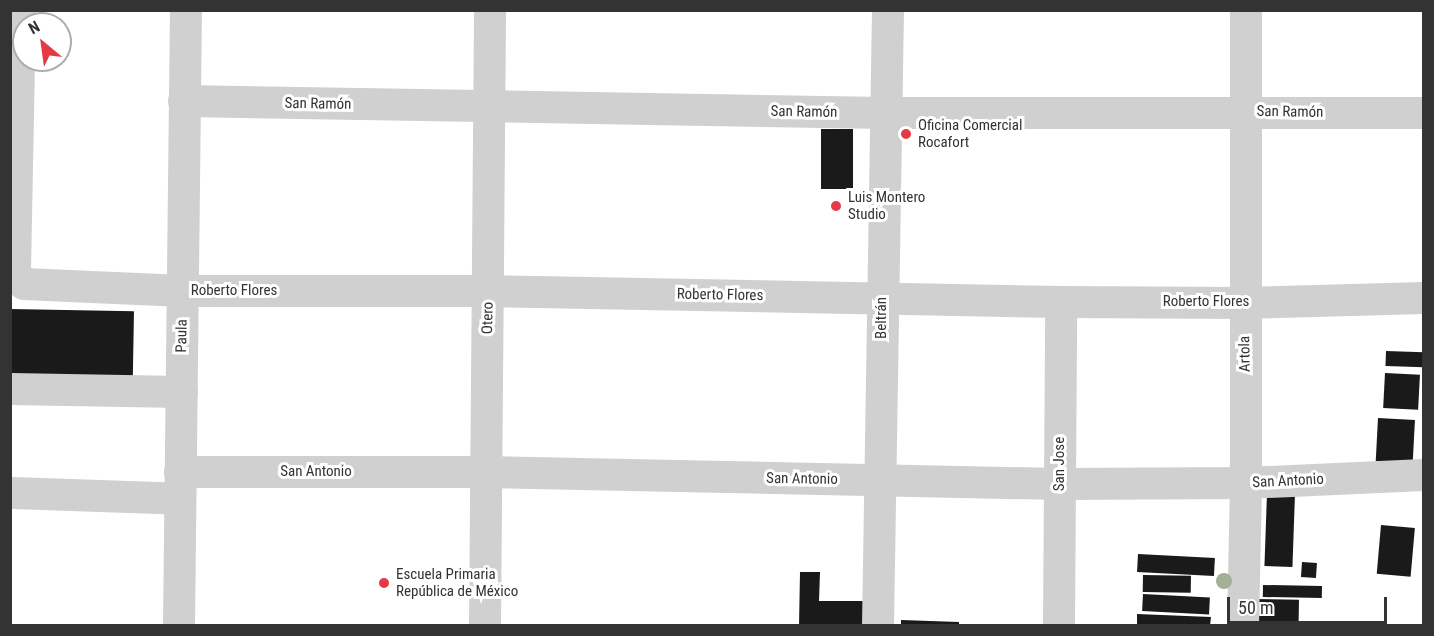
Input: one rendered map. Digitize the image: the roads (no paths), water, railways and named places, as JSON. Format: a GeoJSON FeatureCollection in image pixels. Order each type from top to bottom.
{"type":"FeatureCollection","features":[{"type":"Feature","properties":{"kind":"street","name":"Roberto Flores"},"geometry":{"type":"LineString","coordinates":[[20,10],[18,280],[24,284],[183,291],[488,291],[1061,302],[1244,303],[1424,298]]}},
{"type":"Feature","properties":{"kind":"street","name":"Paula"},"geometry":{"type":"LineString","coordinates":[[179,626],[186,10]]}},
{"type":"Feature","properties":{"kind":"street","name":"Otero"},"geometry":{"type":"LineString","coordinates":[[485,626],[490,10]]}},
{"type":"Feature","properties":{"kind":"street","name":"Beltrán"},"geometry":{"type":"LineString","coordinates":[[878,626],[888,10]]}},
{"type":"Feature","properties":{"kind":"street","name":"Artola"},"geometry":{"type":"LineString","coordinates":[[1243,626],[1246,483],[1244,111],[1246,10]]}},
{"type":"Feature","properties":{"kind":"street","name":"San Ramón"},"geometry":{"type":"LineString","coordinates":[[184,101],[886,113],[1244,111],[1424,113]]}},
{"type":"Feature","properties":{"kind":"street","name":"San Jose"},"geometry":{"type":"LineString","coordinates":[[1059,626],[1061,302]]}},
{"type":"Feature","properties":{"kind":"street"},"geometry":{"type":"LineString","coordinates":[[10,389],[182,392]]}},
{"type":"Feature","properties":{"kind":"street","name":"San Antonio"},"geometry":{"type":"LineString","coordinates":[[12,494],[486,472],[1059,484],[1246,483],[1424,475]]}},
{"type":"Feature","properties":{"kind":"place","name":"Oficina Comercial Rocafort"},"geometry":{"type":"Point","coordinates":[906,134]}},
{"type":"Feature","properties":{"kind":"place","name":"Luis Montero Studio"},"geometry":{"type":"Point","coordinates":[836,206]}},
{"type":"Feature","properties":{"kind":"place","name":"Escuela Primaria República de México"},"geometry":{"type":"Point","coordinates":[384,583]}}]}
